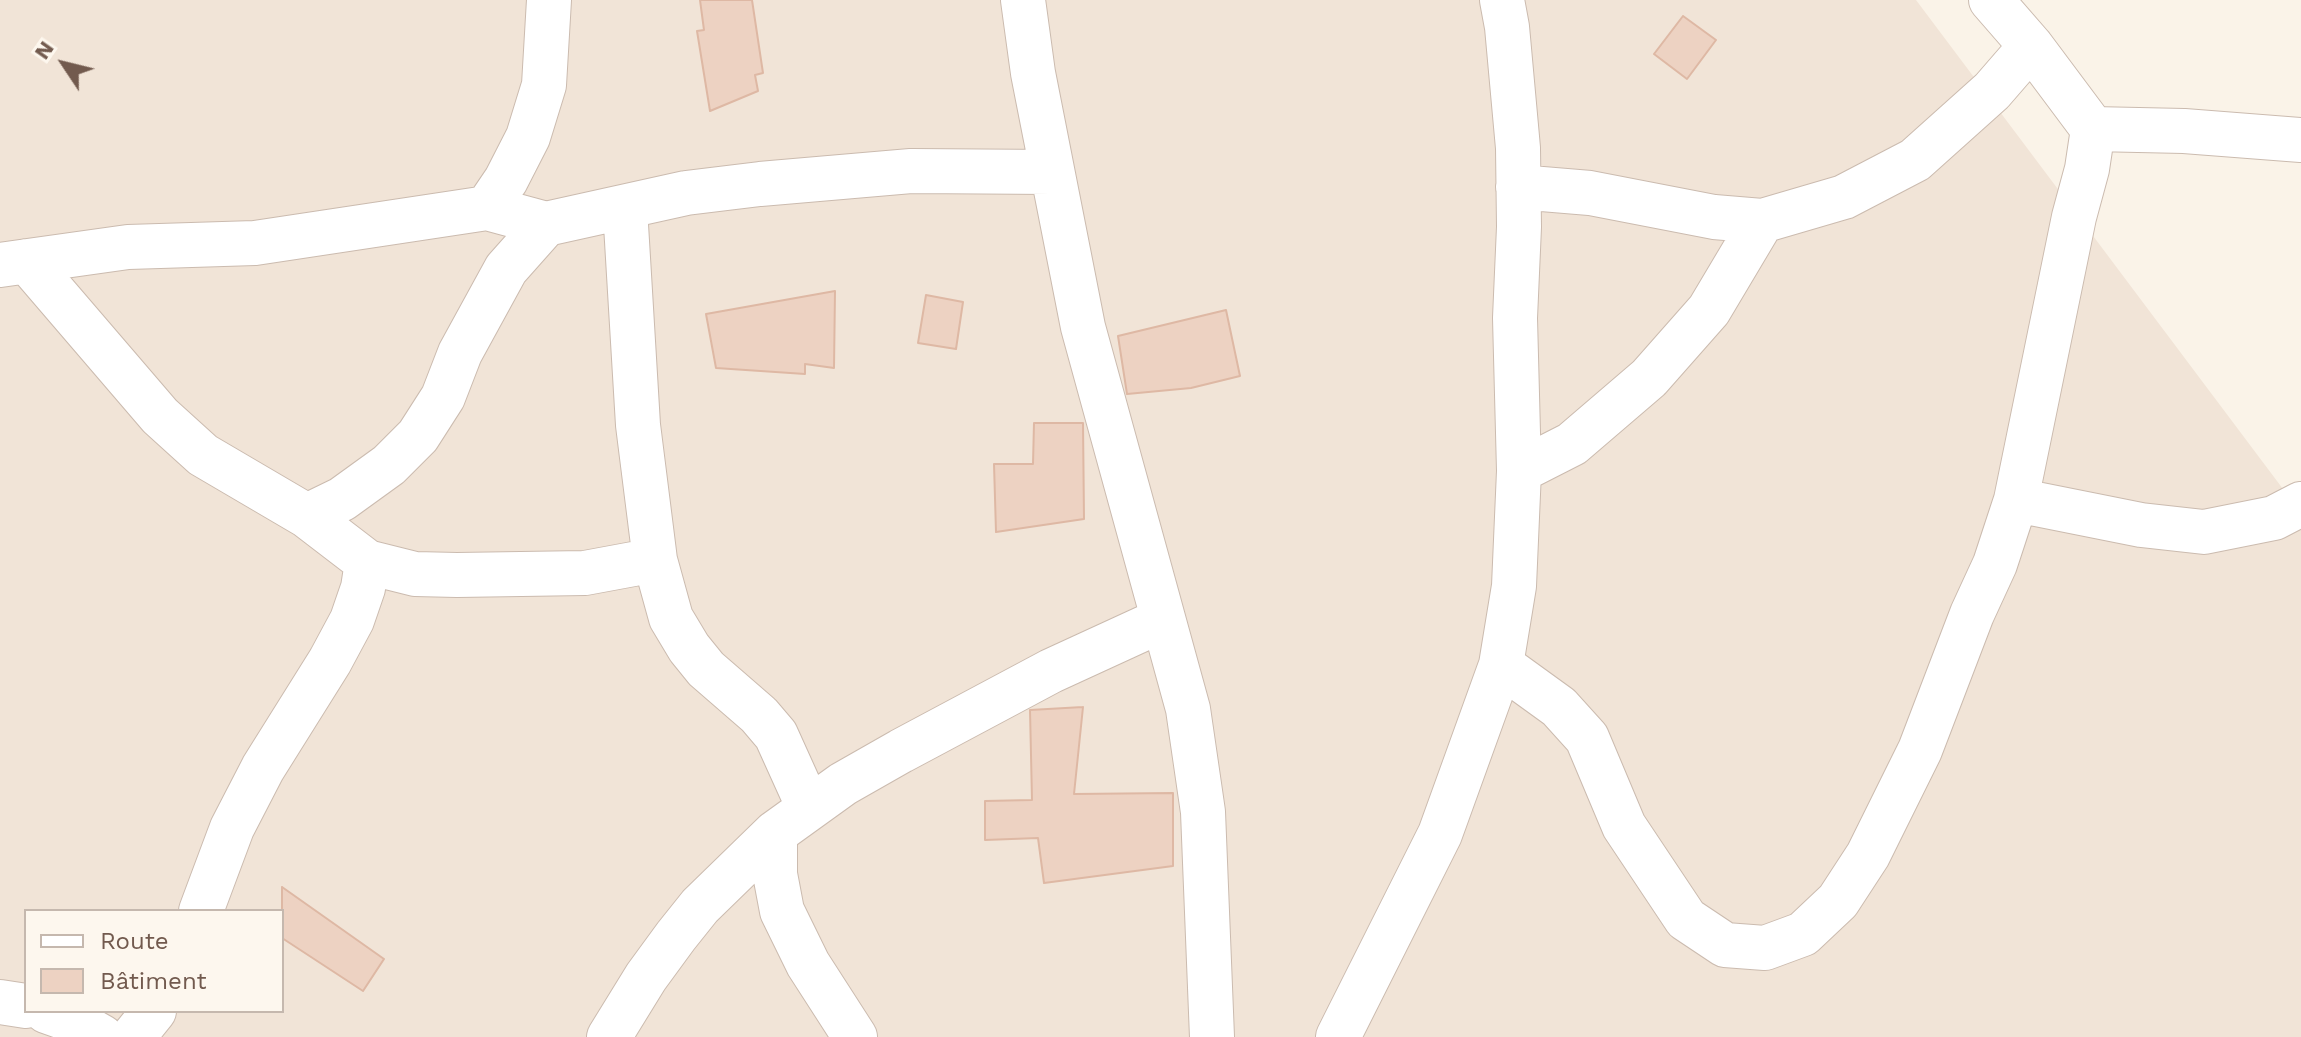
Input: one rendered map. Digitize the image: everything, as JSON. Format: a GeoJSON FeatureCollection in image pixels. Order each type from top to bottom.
{"type":"FeatureCollection","features":[{"type":"Feature","properties":{"kind":"street"},"geometry":{"type":"LineString","coordinates":[[487,208],[506,180],[528,137],[544,85],[549,0]]}},
{"type":"Feature","properties":{"kind":"street"},"geometry":{"type":"LineString","coordinates":[[1023,0],[1052,172],[1083,327],[1188,709],[1203,812],[1212,1037]]}},
{"type":"Feature","properties":{"kind":"street"},"geometry":{"type":"LineString","coordinates":[[1338,1037],[1440,834],[1501,665],[1514,586],[1519,471],[1515,318],[1518,148],[1502,0]]}},
{"type":"Feature","properties":{"kind":"street"},"geometry":{"type":"LineString","coordinates":[[1501,665],[1559,707],[1587,738],[1624,826],[1686,919],[1725,945],[1765,948],[1803,934],[1838,901],[1868,855],[1920,750],[1972,614],[1995,564],[2016,500],[2093,129],[2031,46],[1991,0]]}},
{"type":"Feature","properties":{"kind":"street"},"geometry":{"type":"LineString","coordinates":[[1518,187],[1590,193],[1714,217],[1762,221],[1844,197],[1915,160],[1992,91],[2031,46]]}},
{"type":"Feature","properties":{"kind":"street"},"geometry":{"type":"LineString","coordinates":[[2093,129],[2184,131],[2301,140]]}},
{"type":"Feature","properties":{"kind":"street"},"geometry":{"type":"LineString","coordinates":[[14,263],[128,247],[255,243],[487,208],[546,224],[686,193],[896,172],[1052,172]]}},
{"type":"Feature","properties":{"kind":"street"},"geometry":{"type":"LineString","coordinates":[[625,208],[638,425],[655,560],[671,618],[706,669],[759,715],[776,735],[792,820],[775,874],[782,911],[808,964],[855,1037]]}},
{"type":"Feature","properties":{"kind":"street"},"geometry":{"type":"LineString","coordinates":[[1519,471],[1572,444],[1649,378],[1709,310],[1762,221]]}},
{"type":"Feature","properties":{"kind":"street"},"geometry":{"type":"LineString","coordinates":[[307,516],[342,499],[378,474],[418,436],[443,397],[460,353],[506,269],[546,224]]}},
{"type":"Feature","properties":{"kind":"street"},"geometry":{"type":"LineString","coordinates":[[14,263],[160,416],[203,455],[307,516],[367,562],[415,574],[457,575],[585,573],[655,560]]}},
{"type":"Feature","properties":{"kind":"street"},"geometry":{"type":"LineString","coordinates":[[2016,500],[2141,525],[2204,532],[2274,518],[2301,504]]}},
{"type":"Feature","properties":{"kind":"street"},"geometry":{"type":"LineString","coordinates":[[202,909],[232,828],[263,768],[352,620],[363,588],[367,562]]}},
{"type":"Feature","properties":{"kind":"street"},"geometry":{"type":"LineString","coordinates":[[609,1037],[676,936],[710,897],[792,820],[843,784],[995,700],[1162,620]]}},
{"type":"Feature","properties":{"kind":"street"},"geometry":{"type":"LineString","coordinates":[[0,1002],[24,1006]]}},
{"type":"Feature","properties":{"kind":"street"},"geometry":{"type":"LineString","coordinates":[[52,1013],[74,1021],[102,1037]]}},
{"type":"Feature","properties":{"kind":"street"},"geometry":{"type":"LineString","coordinates":[[133,1037],[152,1013]]}},
{"type":"Feature","properties":{"kind":"shaded area"},"geometry":{"type":"Polygon","coordinates":[[[0,0],[1916,0],[2301,513],[2301,1037],[0,1037],[0,0]]]}},
{"type":"Feature","properties":{"kind":"building"},"geometry":{"type":"Polygon","coordinates":[[[700,0],[752,0],[763,73],[755,75],[758,91],[710,111],[697,31],[704,30],[700,0]]]}},
{"type":"Feature","properties":{"kind":"building"},"geometry":{"type":"Polygon","coordinates":[[[1683,16],[1716,40],[1687,79],[1654,54],[1683,16]]]}},
{"type":"Feature","properties":{"kind":"building"},"geometry":{"type":"Polygon","coordinates":[[[835,291],[834,368],[805,364],[805,374],[716,368],[706,314],[835,291]]]}},
{"type":"Feature","properties":{"kind":"building"},"geometry":{"type":"Polygon","coordinates":[[[926,295],[963,302],[956,349],[918,343],[926,295]]]}},
{"type":"Feature","properties":{"kind":"building"},"geometry":{"type":"Polygon","coordinates":[[[1226,310],[1240,376],[1191,388],[1127,394],[1118,336],[1226,310]]]}},
{"type":"Feature","properties":{"kind":"building"},"geometry":{"type":"Polygon","coordinates":[[[1034,423],[1083,423],[1084,519],[996,532],[994,464],[1033,464],[1034,423]]]}},
{"type":"Feature","properties":{"kind":"building"},"geometry":{"type":"Polygon","coordinates":[[[1083,707],[1074,794],[1173,793],[1173,866],[1044,883],[1038,838],[985,840],[985,801],[1032,800],[1030,710],[1083,707]]]}},
{"type":"Feature","properties":{"kind":"building"},"geometry":{"type":"Polygon","coordinates":[[[282,887],[384,959],[363,991],[284,939],[282,887]]]}}]}
